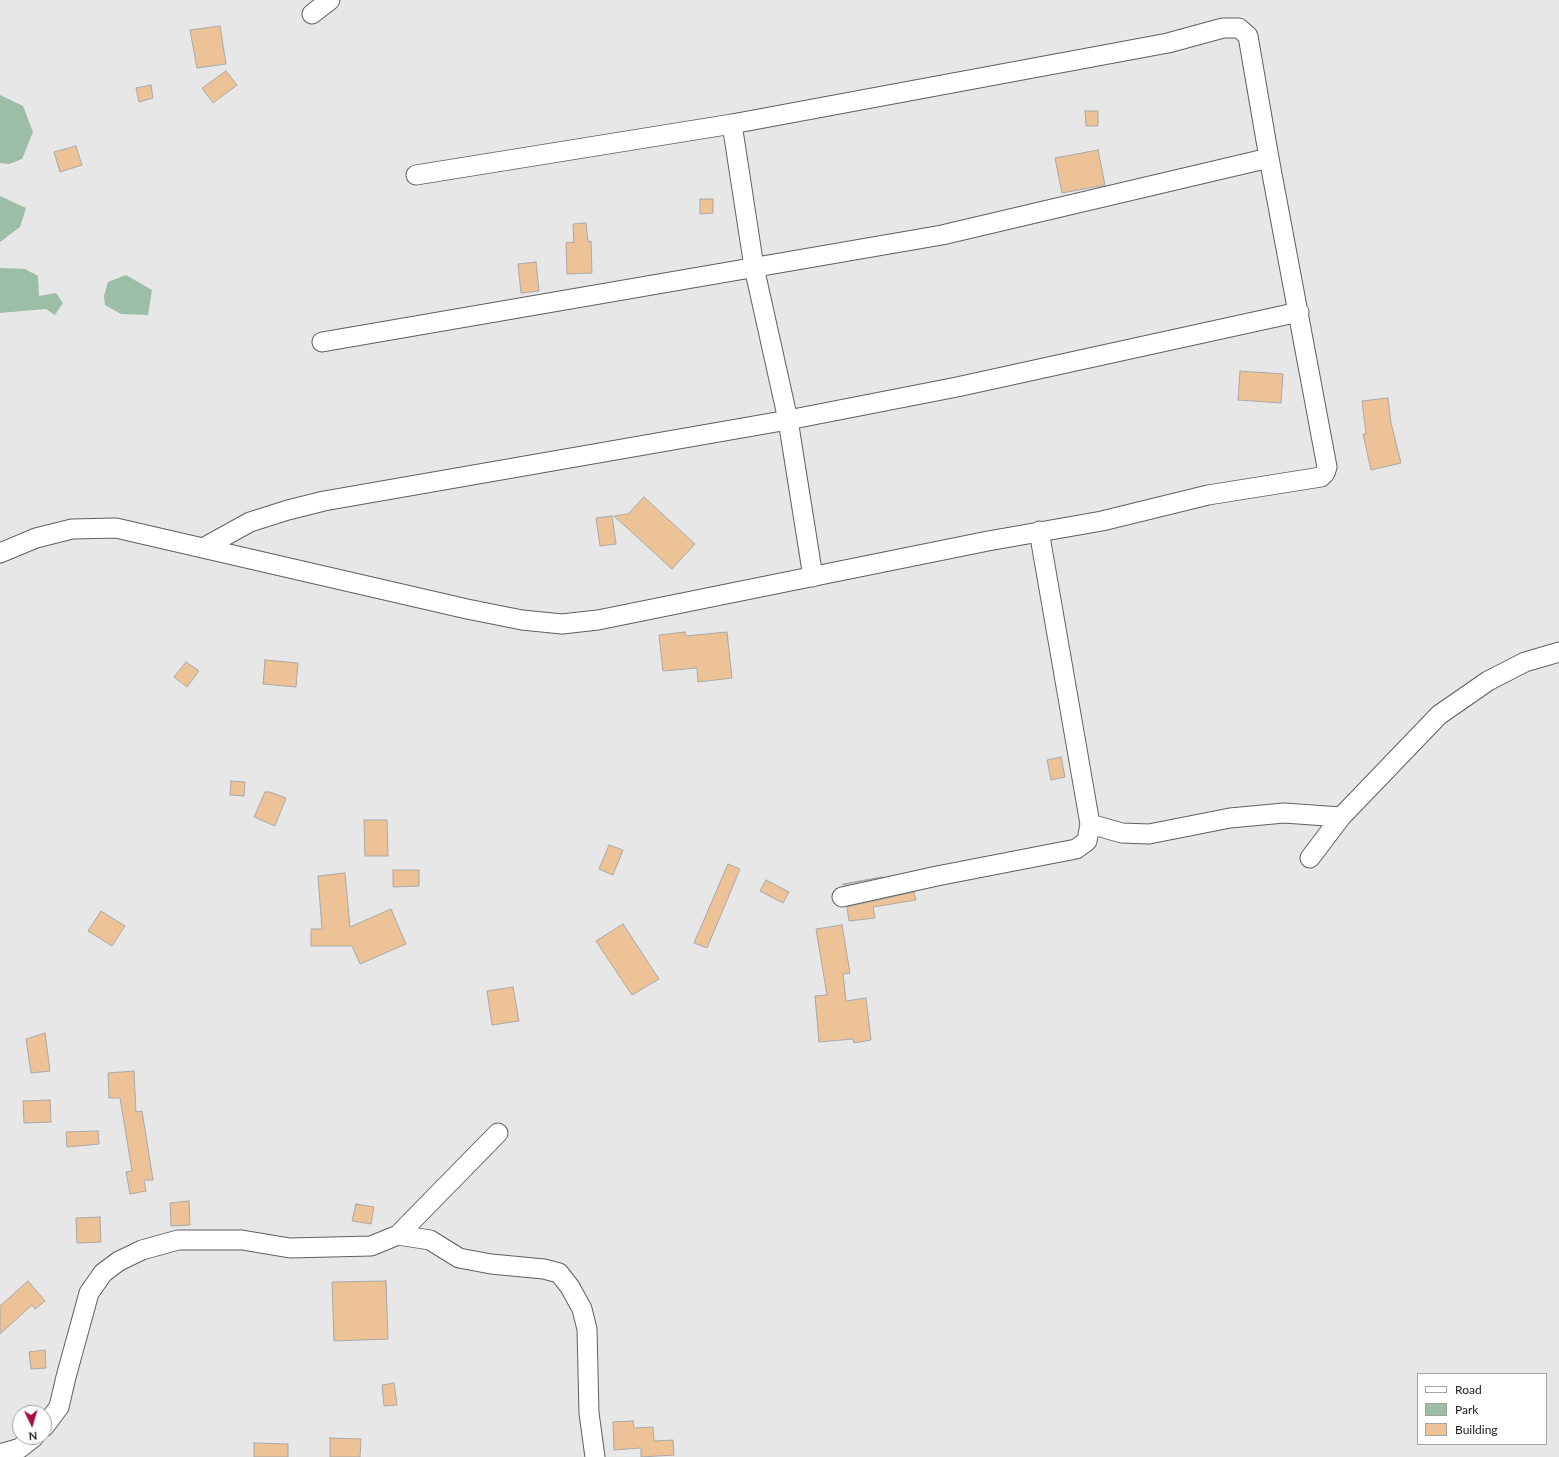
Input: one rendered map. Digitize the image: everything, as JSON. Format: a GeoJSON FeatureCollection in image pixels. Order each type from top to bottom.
{"type":"FeatureCollection","features":[{"type":"Feature","properties":{"kind":"street"},"geometry":{"type":"LineString","coordinates":[[312,14],[330,0]]}},
{"type":"Feature","properties":{"kind":"street"},"geometry":{"type":"LineString","coordinates":[[0,552],[36,538],[72,530],[116,528],[467,609],[522,620],[562,624],[598,620],[1040,531],[1102,521],[1208,495],[1321,477],[1325,473],[1327,467],[1269,158],[1248,36],[1239,28],[1223,28],[1168,43],[732,124],[416,175]]}},
{"type":"Feature","properties":{"kind":"street"},"geometry":{"type":"LineString","coordinates":[[732,124],[754,267],[788,420],[813,577]]}},
{"type":"Feature","properties":{"kind":"street"},"geometry":{"type":"LineString","coordinates":[[322,342],[942,235],[1269,158]]}},
{"type":"Feature","properties":{"kind":"street"},"geometry":{"type":"LineString","coordinates":[[203,548],[250,522],[324,501],[788,420],[964,385],[1299,312]]}},
{"type":"Feature","properties":{"kind":"street"},"geometry":{"type":"LineString","coordinates":[[842,897],[937,876],[1076,849],[1087,841],[1090,824],[1040,531]]}},
{"type":"Feature","properties":{"kind":"street"},"geometry":{"type":"LineString","coordinates":[[1310,858],[1340,817],[1439,715],[1488,681],[1525,662],[1559,652]]}},
{"type":"Feature","properties":{"kind":"street"},"geometry":{"type":"LineString","coordinates":[[1090,824],[1122,833],[1149,834],[1230,818],[1276,814],[1340,817]]}},
{"type":"Feature","properties":{"kind":"street"},"geometry":{"type":"LineString","coordinates":[[52,1417],[59,1407],[89,1293],[103,1272],[119,1261],[142,1250],[178,1240],[242,1240],[290,1248],[343,1248],[371,1246],[398,1235],[498,1132]]}},
{"type":"Feature","properties":{"kind":"street"},"geometry":{"type":"LineString","coordinates":[[398,1235],[430,1240],[460,1258],[491,1264],[559,1273],[570,1287],[582,1309],[587,1329],[588,1413],[595,1457]]}},
{"type":"Feature","properties":{"kind":"street"},"geometry":{"type":"LineString","coordinates":[[0,1454],[20,1448],[24,1445]]}},
{"type":"Feature","properties":{"kind":"green space"},"geometry":{"type":"Polygon","coordinates":[[[0,95],[23,106],[33,132],[22,159],[9,164],[0,163],[0,95]]]}},
{"type":"Feature","properties":{"kind":"green space"},"geometry":{"type":"Polygon","coordinates":[[[0,196],[26,208],[20,227],[0,242],[0,196]]]}},
{"type":"Feature","properties":{"kind":"green space"},"geometry":{"type":"Polygon","coordinates":[[[0,268],[25,269],[38,276],[39,296],[56,293],[63,303],[55,315],[46,309],[0,313],[0,268]]]}},
{"type":"Feature","properties":{"kind":"green space"},"geometry":{"type":"Polygon","coordinates":[[[126,275],[152,290],[148,315],[121,314],[105,305],[104,296],[108,282],[126,275]]]}},
{"type":"Feature","properties":{"kind":"building"},"geometry":{"type":"Polygon","coordinates":[[[220,26],[226,64],[197,68],[190,30],[220,26]]]}},
{"type":"Feature","properties":{"kind":"building"},"geometry":{"type":"Polygon","coordinates":[[[226,71],[237,85],[213,103],[202,88],[226,71]]]}},
{"type":"Feature","properties":{"kind":"building"},"geometry":{"type":"Polygon","coordinates":[[[151,85],[153,98],[139,102],[136,88],[151,85]]]}},
{"type":"Feature","properties":{"kind":"building"},"geometry":{"type":"Polygon","coordinates":[[[1085,111],[1098,111],[1098,126],[1086,126],[1085,111]]]}},
{"type":"Feature","properties":{"kind":"building"},"geometry":{"type":"Polygon","coordinates":[[[76,146],[82,165],[60,172],[54,152],[76,146]]]}},
{"type":"Feature","properties":{"kind":"building"},"geometry":{"type":"Polygon","coordinates":[[[1098,150],[1105,185],[1062,193],[1055,158],[1098,150]]]}},
{"type":"Feature","properties":{"kind":"building"},"geometry":{"type":"Polygon","coordinates":[[[700,199],[713,199],[713,213],[700,214],[700,199]]]}},
{"type":"Feature","properties":{"kind":"building"},"geometry":{"type":"Polygon","coordinates":[[[586,223],[588,242],[591,241],[592,273],[567,274],[566,243],[574,242],[573,224],[586,223]]]}},
{"type":"Feature","properties":{"kind":"building"},"geometry":{"type":"Polygon","coordinates":[[[536,262],[539,291],[521,293],[518,264],[536,262]]]}},
{"type":"Feature","properties":{"kind":"building"},"geometry":{"type":"Polygon","coordinates":[[[1240,371],[1283,374],[1281,403],[1238,400],[1240,371]]]}},
{"type":"Feature","properties":{"kind":"building"},"geometry":{"type":"Polygon","coordinates":[[[1388,398],[1391,423],[1401,463],[1371,470],[1363,434],[1366,434],[1362,401],[1388,398]]]}},
{"type":"Feature","properties":{"kind":"building"},"geometry":{"type":"Polygon","coordinates":[[[644,497],[695,544],[672,569],[614,516],[628,514],[644,497]]]}},
{"type":"Feature","properties":{"kind":"building"},"geometry":{"type":"Polygon","coordinates":[[[612,516],[616,544],[600,546],[596,518],[612,516]]]}},
{"type":"Feature","properties":{"kind":"building"},"geometry":{"type":"Polygon","coordinates":[[[685,632],[686,636],[727,632],[732,678],[698,682],[697,668],[663,671],[659,635],[685,632]]]}},
{"type":"Feature","properties":{"kind":"building"},"geometry":{"type":"Polygon","coordinates":[[[265,660],[298,663],[296,687],[263,684],[265,660]]]}},
{"type":"Feature","properties":{"kind":"building"},"geometry":{"type":"Polygon","coordinates":[[[186,662],[199,671],[187,687],[174,677],[186,662]]]}},
{"type":"Feature","properties":{"kind":"building"},"geometry":{"type":"Polygon","coordinates":[[[1061,757],[1065,777],[1051,780],[1047,760],[1061,757]]]}},
{"type":"Feature","properties":{"kind":"building"},"geometry":{"type":"Polygon","coordinates":[[[231,781],[245,782],[244,796],[230,795],[231,781]]]}},
{"type":"Feature","properties":{"kind":"building"},"geometry":{"type":"Polygon","coordinates":[[[265,792],[270,792],[286,798],[275,826],[254,817],[265,792]]]}},
{"type":"Feature","properties":{"kind":"building"},"geometry":{"type":"Polygon","coordinates":[[[364,820],[387,820],[388,856],[365,856],[364,820]]]}},
{"type":"Feature","properties":{"kind":"building"},"geometry":{"type":"Polygon","coordinates":[[[609,845],[623,850],[613,875],[599,869],[609,845]]]}},
{"type":"Feature","properties":{"kind":"building"},"geometry":{"type":"Polygon","coordinates":[[[728,864],[740,869],[707,948],[694,943],[728,864]]]}},
{"type":"Feature","properties":{"kind":"building"},"geometry":{"type":"Polygon","coordinates":[[[393,870],[419,870],[419,886],[393,887],[393,870]]]}},
{"type":"Feature","properties":{"kind":"building"},"geometry":{"type":"Polygon","coordinates":[[[345,873],[350,927],[391,909],[406,944],[360,964],[352,946],[311,946],[311,929],[322,929],[318,876],[345,873]]]}},
{"type":"Feature","properties":{"kind":"building"},"geometry":{"type":"Polygon","coordinates":[[[882,877],[843,885],[843,884],[882,877]]]}},
{"type":"Feature","properties":{"kind":"building"},"geometry":{"type":"Polygon","coordinates":[[[766,880],[789,892],[783,903],[760,891],[766,880]]]}},
{"type":"Feature","properties":{"kind":"building"},"geometry":{"type":"Polygon","coordinates":[[[914,892],[916,900],[873,907],[875,918],[849,921],[847,907],[914,892]]]}},
{"type":"Feature","properties":{"kind":"building"},"geometry":{"type":"Polygon","coordinates":[[[101,911],[125,926],[112,946],[88,931],[101,911]]]}},
{"type":"Feature","properties":{"kind":"building"},"geometry":{"type":"Polygon","coordinates":[[[623,924],[659,979],[632,995],[596,941],[623,924]]]}},
{"type":"Feature","properties":{"kind":"building"},"geometry":{"type":"Polygon","coordinates":[[[842,925],[850,973],[843,974],[846,1001],[866,998],[871,1040],[854,1043],[853,1039],[819,1042],[815,996],[827,995],[816,929],[842,925]]]}},
{"type":"Feature","properties":{"kind":"building"},"geometry":{"type":"Polygon","coordinates":[[[513,987],[519,1021],[492,1025],[487,991],[513,987]]]}},
{"type":"Feature","properties":{"kind":"building"},"geometry":{"type":"Polygon","coordinates":[[[45,1033],[50,1071],[31,1073],[26,1039],[45,1033]]]}},
{"type":"Feature","properties":{"kind":"building"},"geometry":{"type":"Polygon","coordinates":[[[134,1071],[136,1112],[142,1111],[153,1180],[144,1180],[146,1191],[130,1194],[126,1172],[132,1171],[120,1098],[109,1098],[108,1073],[134,1071]]]}},
{"type":"Feature","properties":{"kind":"building"},"geometry":{"type":"Polygon","coordinates":[[[50,1100],[51,1122],[24,1123],[23,1101],[50,1100]]]}},
{"type":"Feature","properties":{"kind":"building"},"geometry":{"type":"Polygon","coordinates":[[[98,1131],[99,1144],[67,1147],[66,1132],[98,1131]]]}},
{"type":"Feature","properties":{"kind":"building"},"geometry":{"type":"Polygon","coordinates":[[[189,1201],[190,1225],[171,1226],[170,1203],[189,1201]]]}},
{"type":"Feature","properties":{"kind":"building"},"geometry":{"type":"Polygon","coordinates":[[[356,1204],[374,1207],[371,1224],[352,1221],[356,1204]]]}},
{"type":"Feature","properties":{"kind":"building"},"geometry":{"type":"Polygon","coordinates":[[[100,1217],[101,1242],[77,1243],[76,1218],[100,1217]]]}},
{"type":"Feature","properties":{"kind":"building"},"geometry":{"type":"Polygon","coordinates":[[[28,1281],[45,1301],[35,1309],[32,1305],[0,1334],[0,1306],[28,1281]]]}},
{"type":"Feature","properties":{"kind":"building"},"geometry":{"type":"Polygon","coordinates":[[[386,1281],[388,1339],[334,1341],[332,1282],[386,1281]]]}},
{"type":"Feature","properties":{"kind":"building"},"geometry":{"type":"Polygon","coordinates":[[[45,1350],[46,1368],[31,1369],[29,1352],[45,1350]]]}},
{"type":"Feature","properties":{"kind":"building"},"geometry":{"type":"Polygon","coordinates":[[[394,1383],[397,1405],[384,1406],[382,1385],[394,1383]]]}},
{"type":"Feature","properties":{"kind":"building"},"geometry":{"type":"Polygon","coordinates":[[[633,1421],[634,1428],[653,1427],[654,1441],[673,1440],[674,1455],[641,1457],[641,1448],[614,1450],[613,1422],[633,1421]]]}},
{"type":"Feature","properties":{"kind":"building"},"geometry":{"type":"Polygon","coordinates":[[[330,1438],[361,1439],[360,1457],[330,1457],[330,1438]]]}},
{"type":"Feature","properties":{"kind":"building"},"geometry":{"type":"Polygon","coordinates":[[[254,1443],[288,1444],[288,1457],[254,1457],[254,1443]]]}}]}
